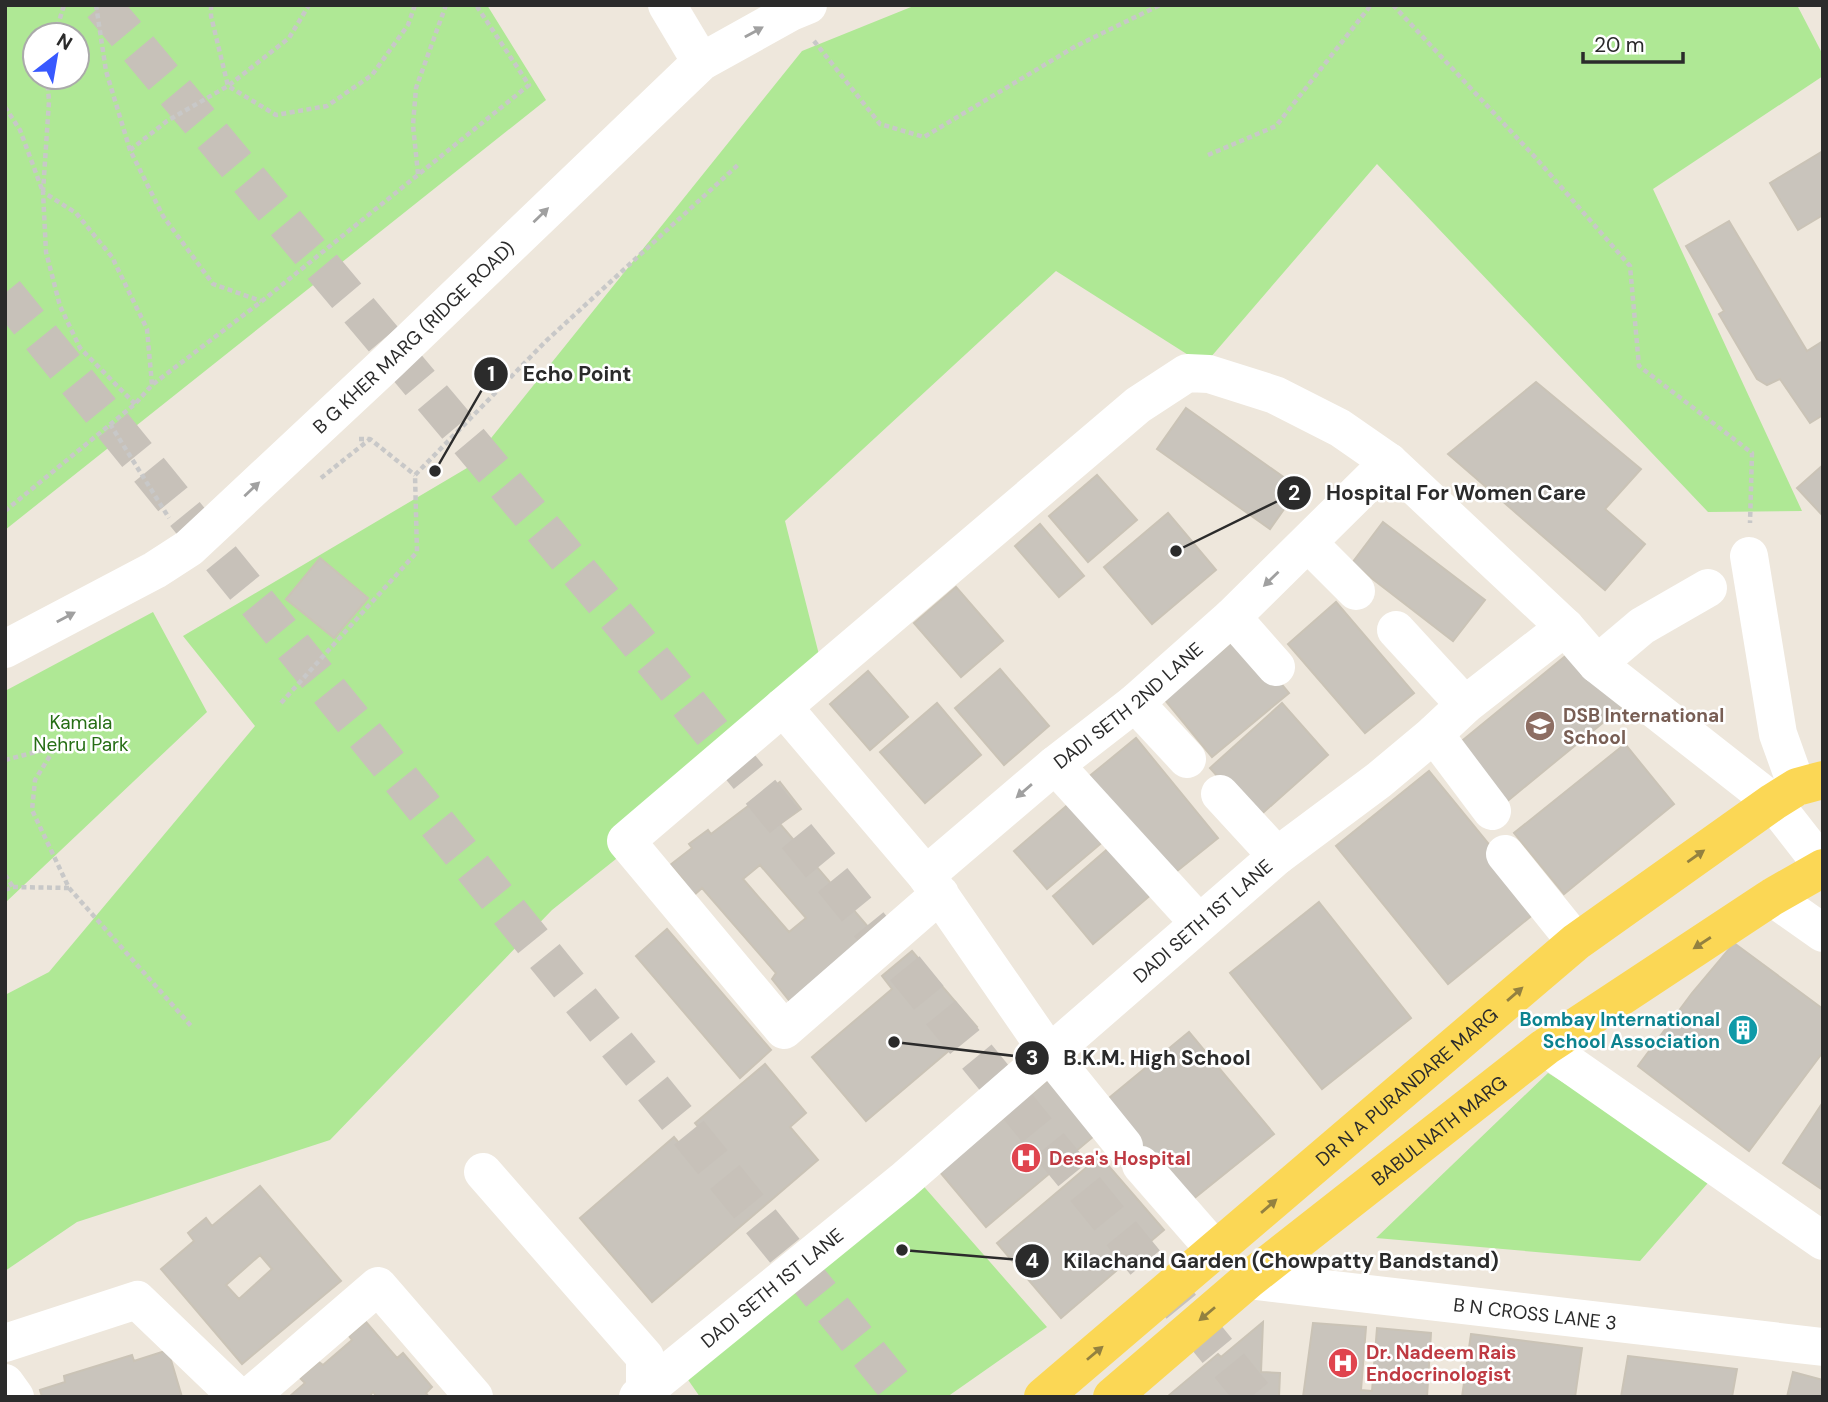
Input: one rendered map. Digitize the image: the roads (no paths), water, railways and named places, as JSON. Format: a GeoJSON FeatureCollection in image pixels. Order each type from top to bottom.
{"type":"FeatureCollection","features":[{"type":"Feature","properties":{"kind":"main road","name":"DR N A PURANDARE MARG"},"geometry":{"type":"LineString","coordinates":[[1043,1397],[1576,942],[1798,790]]}},
{"type":"Feature","properties":{"kind":"main road","name":"BABULNATH MARG"},"geometry":{"type":"LineString","coordinates":[[1112,1397],[1248,1280],[1545,1047],[1772,897],[1823,867]]}},
{"type":"Feature","properties":{"kind":"street"},"geometry":{"type":"LineString","coordinates":[[667,5],[701,62]]}},
{"type":"Feature","properties":{"kind":"street","name":"B G KHER MARG (RIDGE ROAD)"},"geometry":{"type":"LineString","coordinates":[[5,649],[155,570],[189,548],[701,62],[800,8]]}},
{"type":"Feature","properties":{"kind":"street"},"geometry":{"type":"LineString","coordinates":[[1216,1251],[1132,1156],[1049,1053],[933,884],[783,707],[1138,405],[1187,373],[1209,374],[1275,396],[1340,428],[1389,462],[1565,627],[1597,664],[1798,790]]}},
{"type":"Feature","properties":{"kind":"street","name":"DADI SETH 2ND LANE"},"geometry":{"type":"LineString","coordinates":[[783,707],[626,841],[784,1030],[1055,765],[1135,703],[1232,617],[1389,462]]}},
{"type":"Feature","properties":{"kind":"street"},"geometry":{"type":"LineString","coordinates":[[1308,543],[1356,591]]}},
{"type":"Feature","properties":{"kind":"street"},"geometry":{"type":"LineString","coordinates":[[1749,556],[1778,734],[1823,867]]}},
{"type":"Feature","properties":{"kind":"street"},"geometry":{"type":"LineString","coordinates":[[1597,664],[1642,626],[1708,588]]}},
{"type":"Feature","properties":{"kind":"street"},"geometry":{"type":"LineString","coordinates":[[1232,617],[1276,667]]}},
{"type":"Feature","properties":{"kind":"street","name":"DADI SETH 1ST LANE"},"geometry":{"type":"LineString","coordinates":[[645,1395],[903,1181],[1277,856],[1378,780],[1465,705],[1565,627]]}},
{"type":"Feature","properties":{"kind":"street"},"geometry":{"type":"LineString","coordinates":[[1395,631],[1465,705]]}},
{"type":"Feature","properties":{"kind":"street"},"geometry":{"type":"LineString","coordinates":[[1135,703],[1187,759]]}},
{"type":"Feature","properties":{"kind":"street"},"geometry":{"type":"LineString","coordinates":[[1434,734],[1492,811]]}},
{"type":"Feature","properties":{"kind":"street"},"geometry":{"type":"LineString","coordinates":[[1055,765],[1199,923]]}},
{"type":"Feature","properties":{"kind":"street"},"geometry":{"type":"LineString","coordinates":[[1220,794],[1277,856]]}},
{"type":"Feature","properties":{"kind":"street"},"geometry":{"type":"LineString","coordinates":[[1505,854],[1576,942]]}},
{"type":"Feature","properties":{"kind":"street"},"geometry":{"type":"LineString","coordinates":[[1772,897],[1823,933]]}},
{"type":"Feature","properties":{"kind":"street"},"geometry":{"type":"LineString","coordinates":[[1545,1047],[1823,1241]]}},
{"type":"Feature","properties":{"kind":"street"},"geometry":{"type":"LineString","coordinates":[[483,1171],[645,1357],[645,1395]]}},
{"type":"Feature","properties":{"kind":"street","name":"B N CROSS LANE 3"},"geometry":{"type":"LineString","coordinates":[[1248,1280],[1823,1347]]}},
{"type":"Feature","properties":{"kind":"street"},"geometry":{"type":"LineString","coordinates":[[249,1397],[378,1286],[474,1397]]}},
{"type":"Feature","properties":{"kind":"street"},"geometry":{"type":"LineString","coordinates":[[5,1343],[137,1300],[238,1397]]}},
{"type":"Feature","properties":{"kind":"street"},"geometry":{"type":"LineString","coordinates":[[5,1383],[15,1397]]}},
{"type":"Feature","properties":{"kind":"tunnel"},"geometry":{"type":"LineString","coordinates":[[102,5],[634,637],[1255,1397]]}},
{"type":"Feature","properties":{"kind":"tunnel"},"geometry":{"type":"LineString","coordinates":[[5,293],[904,1397]]}},
{"type":"Feature","properties":{"kind":"place","name":"Echo Point"},"geometry":{"type":"Point","coordinates":[435,471]}},
{"type":"Feature","properties":{"kind":"place","name":"Hospital For Women Care"},"geometry":{"type":"Point","coordinates":[1176,551]}},
{"type":"Feature","properties":{"kind":"place","name":"DSB International School"},"geometry":{"type":"Point","coordinates":[1540,726]}},
{"type":"Feature","properties":{"kind":"place","name":"Bombay International School Association"},"geometry":{"type":"Point","coordinates":[1743,1030]}},
{"type":"Feature","properties":{"kind":"place","name":"B.K.M. High School"},"geometry":{"type":"Point","coordinates":[894,1042]}},
{"type":"Feature","properties":{"kind":"place","name":"Desa's Hospital"},"geometry":{"type":"Point","coordinates":[1026,1158]}},
{"type":"Feature","properties":{"kind":"place","name":"Kilachand Garden (Chowpatty Bandstand)"},"geometry":{"type":"Point","coordinates":[902,1250]}},
{"type":"Feature","properties":{"kind":"place","name":"Dr. Nadeem Rais Endocrinologist"},"geometry":{"type":"Point","coordinates":[1343,1363]}},
{"type":"Feature","properties":{"kind":"park label","name":"Kamala Nehru Park"},"geometry":{"type":"Point","coordinates":[81,733]}}]}
